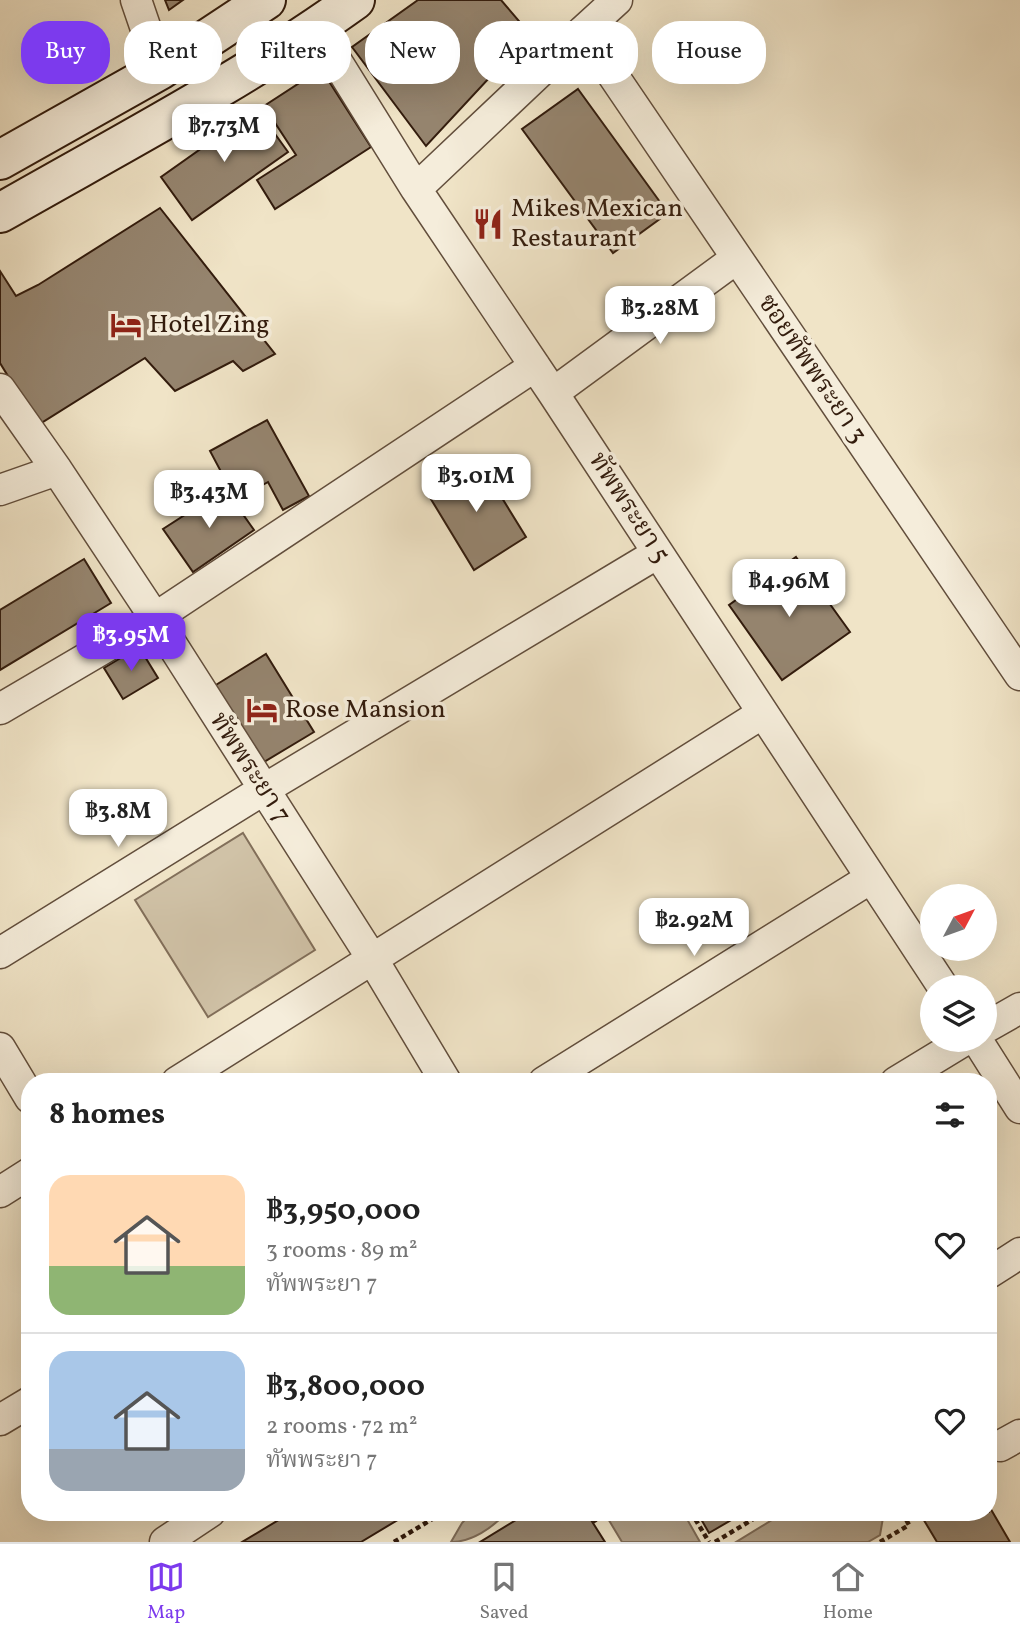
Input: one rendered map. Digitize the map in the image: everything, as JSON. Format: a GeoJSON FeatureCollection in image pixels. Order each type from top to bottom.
{"type":"FeatureCollection","features":[{"type":"Feature","properties":{"kind":"main road"},"geometry":{"type":"LineString","coordinates":[[222,29],[266,0]]}},
{"type":"Feature","properties":{"kind":"main road"},"geometry":{"type":"LineString","coordinates":[[326,21],[355,0]]}},
{"type":"Feature","properties":{"kind":"main road"},"geometry":{"type":"LineString","coordinates":[[0,213],[236,76]]}},
{"type":"Feature","properties":{"kind":"main road"},"geometry":{"type":"LineString","coordinates":[[0,160],[135,84]]}},
{"type":"Feature","properties":{"kind":"street"},"geometry":{"type":"LineString","coordinates":[[136,0],[143,21]]}},
{"type":"Feature","properties":{"kind":"street"},"geometry":{"type":"LineString","coordinates":[[594,21],[617,0]]}},
{"type":"Feature","properties":{"kind":"street","name":"ทัพพระยา 5"},"geometry":{"type":"LineString","coordinates":[[351,84],[416,189],[935,975]]}},
{"type":"Feature","properties":{"kind":"street"},"geometry":{"type":"LineString","coordinates":[[416,189],[527,84]]}},
{"type":"Feature","properties":{"kind":"street","name":"ซอยทัพพระยา 3"},"geometry":{"type":"LineString","coordinates":[[619,84],[1020,675]]}},
{"type":"Feature","properties":{"kind":"street"},"geometry":{"type":"LineString","coordinates":[[553,393],[737,258]]}},
{"type":"Feature","properties":{"kind":"street"},"geometry":{"type":"LineString","coordinates":[[0,709],[155,618],[535,366]]}},
{"type":"Feature","properties":{"kind":"street","name":"ทัพพระยา 7"},"geometry":{"type":"LineString","coordinates":[[0,389],[155,618],[373,960],[441,1073]]}},
{"type":"Feature","properties":{"kind":"street"},"geometry":{"type":"LineString","coordinates":[[0,490],[57,470]]}},
{"type":"Feature","properties":{"kind":"street"},"geometry":{"type":"LineString","coordinates":[[0,953],[263,790],[658,553]]}},
{"type":"Feature","properties":{"kind":"street"},"geometry":{"type":"LineString","coordinates":[[191,1073],[763,713]]}},
{"type":"Feature","properties":{"kind":"street"},"geometry":{"type":"LineString","coordinates":[[558,1073],[871,878]]}},
{"type":"Feature","properties":{"kind":"street"},"geometry":{"type":"LineString","coordinates":[[997,1021],[1020,1008]]}},
{"type":"Feature","properties":{"kind":"street"},"geometry":{"type":"LineString","coordinates":[[0,1048],[21,1083]]}},
{"type":"Feature","properties":{"kind":"street"},"geometry":{"type":"LineString","coordinates":[[911,1073],[945,1052]]}},
{"type":"Feature","properties":{"kind":"street"},"geometry":{"type":"LineString","coordinates":[[985,1052],[1020,1108]]}},
{"type":"Feature","properties":{"kind":"street"},"geometry":{"type":"LineString","coordinates":[[0,1192],[21,1179]]}},
{"type":"Feature","properties":{"kind":"street"},"geometry":{"type":"LineString","coordinates":[[997,1268],[1020,1253]]}},
{"type":"Feature","properties":{"kind":"street"},"geometry":{"type":"LineString","coordinates":[[0,1420],[21,1407]]}},
{"type":"Feature","properties":{"kind":"street"},"geometry":{"type":"LineString","coordinates":[[165,1542],[196,1521]]}},
{"type":"Feature","properties":{"kind":"path"},"geometry":{"type":"LineString","coordinates":[[394,1542],[429,1521]]}},
{"type":"Feature","properties":{"kind":"path"},"geometry":{"type":"LineString","coordinates":[[696,1521],[709,1542]]}},
{"type":"Feature","properties":{"kind":"path"},"geometry":{"type":"LineString","coordinates":[[715,1542],[750,1521]]}},
{"type":"Feature","properties":{"kind":"path"},"geometry":{"type":"LineString","coordinates":[[880,1542],[909,1525],[907,1521]]}},
{"type":"Feature","properties":{"kind":"shaded area"},"geometry":{"type":"Polygon","coordinates":[[[243,833],[315,950],[208,1017],[135,900],[243,833]]]}},
{"type":"Feature","properties":{"kind":"shaded area"},"geometry":{"type":"Polygon","coordinates":[[[497,1521],[466,1540],[451,1542],[462,1523],[497,1521]]]}},
{"type":"Feature","properties":{"kind":"shaded area"},"geometry":{"type":"Polygon","coordinates":[[[609,1521],[688,1521],[700,1542],[622,1542],[609,1521]]]}},
{"type":"Feature","properties":{"kind":"shaded area"},"geometry":{"type":"Polygon","coordinates":[[[770,1521],[882,1521],[880,1535],[868,1542],[736,1542],[770,1521]]]}},
{"type":"Feature","properties":{"kind":"building"},"geometry":{"type":"Polygon","coordinates":[[[165,0],[183,0],[169,10],[165,0]]]}},
{"type":"Feature","properties":{"kind":"building"},"geometry":{"type":"Polygon","coordinates":[[[418,0],[501,0],[519,21],[474,21],[474,84],[484,84],[426,146],[380,84],[460,84],[460,21],[389,21],[418,0]]]}},
{"type":"Feature","properties":{"kind":"building"},"geometry":{"type":"Polygon","coordinates":[[[365,38],[365,64],[352,47],[365,38]]]}},
{"type":"Feature","properties":{"kind":"building"},"geometry":{"type":"Polygon","coordinates":[[[298,84],[331,84],[371,147],[275,209],[257,180],[296,155],[264,106],[298,84]]]}},
{"type":"Feature","properties":{"kind":"building"},"geometry":{"type":"Polygon","coordinates":[[[578,89],[668,213],[613,253],[522,129],[578,89]]]}},
{"type":"Feature","properties":{"kind":"building"},"geometry":{"type":"Polygon","coordinates":[[[257,109],[288,152],[192,220],[161,177],[257,109]]]}},
{"type":"Feature","properties":{"kind":"building","name":"Hotel Zing"},"geometry":{"type":"Polygon","coordinates":[[[160,208],[275,354],[243,371],[233,361],[175,391],[145,358],[38,425],[0,363],[0,271],[16,296],[160,208]]]}},
{"type":"Feature","properties":{"kind":"building"},"geometry":{"type":"Polygon","coordinates":[[[267,420],[309,496],[283,510],[268,482],[236,500],[210,451],[267,420]]]}},
{"type":"Feature","properties":{"kind":"building"},"geometry":{"type":"Polygon","coordinates":[[[478,459],[526,537],[474,570],[426,491],[478,459]]]}},
{"type":"Feature","properties":{"kind":"building"},"geometry":{"type":"Polygon","coordinates":[[[225,489],[254,530],[193,572],[163,529],[225,489]]]}},
{"type":"Feature","properties":{"kind":"building"},"geometry":{"type":"Polygon","coordinates":[[[796,557],[850,632],[782,680],[729,605],[796,557]]]}},
{"type":"Feature","properties":{"kind":"building"},"geometry":{"type":"Polygon","coordinates":[[[84,559],[111,603],[0,670],[0,610],[84,559]]]}},
{"type":"Feature","properties":{"kind":"building"},"geometry":{"type":"Polygon","coordinates":[[[139,647],[158,678],[123,699],[104,668],[139,647]]]}},
{"type":"Feature","properties":{"kind":"building","name":"Rose Mansion"},"geometry":{"type":"Polygon","coordinates":[[[266,654],[314,732],[259,765],[211,688],[266,654]]]}},
{"type":"Feature","properties":{"kind":"building"},"geometry":{"type":"Polygon","coordinates":[[[997,1520],[1010,1542],[937,1542],[924,1521],[997,1520]]]}},
{"type":"Feature","properties":{"kind":"building"},"geometry":{"type":"Polygon","coordinates":[[[277,1521],[396,1521],[361,1542],[242,1542],[277,1521]]]}},
{"type":"Feature","properties":{"kind":"building"},"geometry":{"type":"Polygon","coordinates":[[[514,1521],[592,1521],[605,1542],[480,1542],[514,1521]]]}},
{"type":"Feature","properties":{"kind":"building"},"geometry":{"type":"Polygon","coordinates":[[[702,1521],[730,1521],[709,1533],[702,1521]]]}},
{"type":"Feature","properties":{"kind":"place","name":"Mikes Mexican Restaurant"},"geometry":{"type":"Point","coordinates":[488,224]}},
{"type":"Feature","properties":{"kind":"place","name":"Hotel Zing"},"geometry":{"type":"Point","coordinates":[126,325]}},
{"type":"Feature","properties":{"kind":"place","name":"Rose Mansion"},"geometry":{"type":"Point","coordinates":[262,710]}}]}
